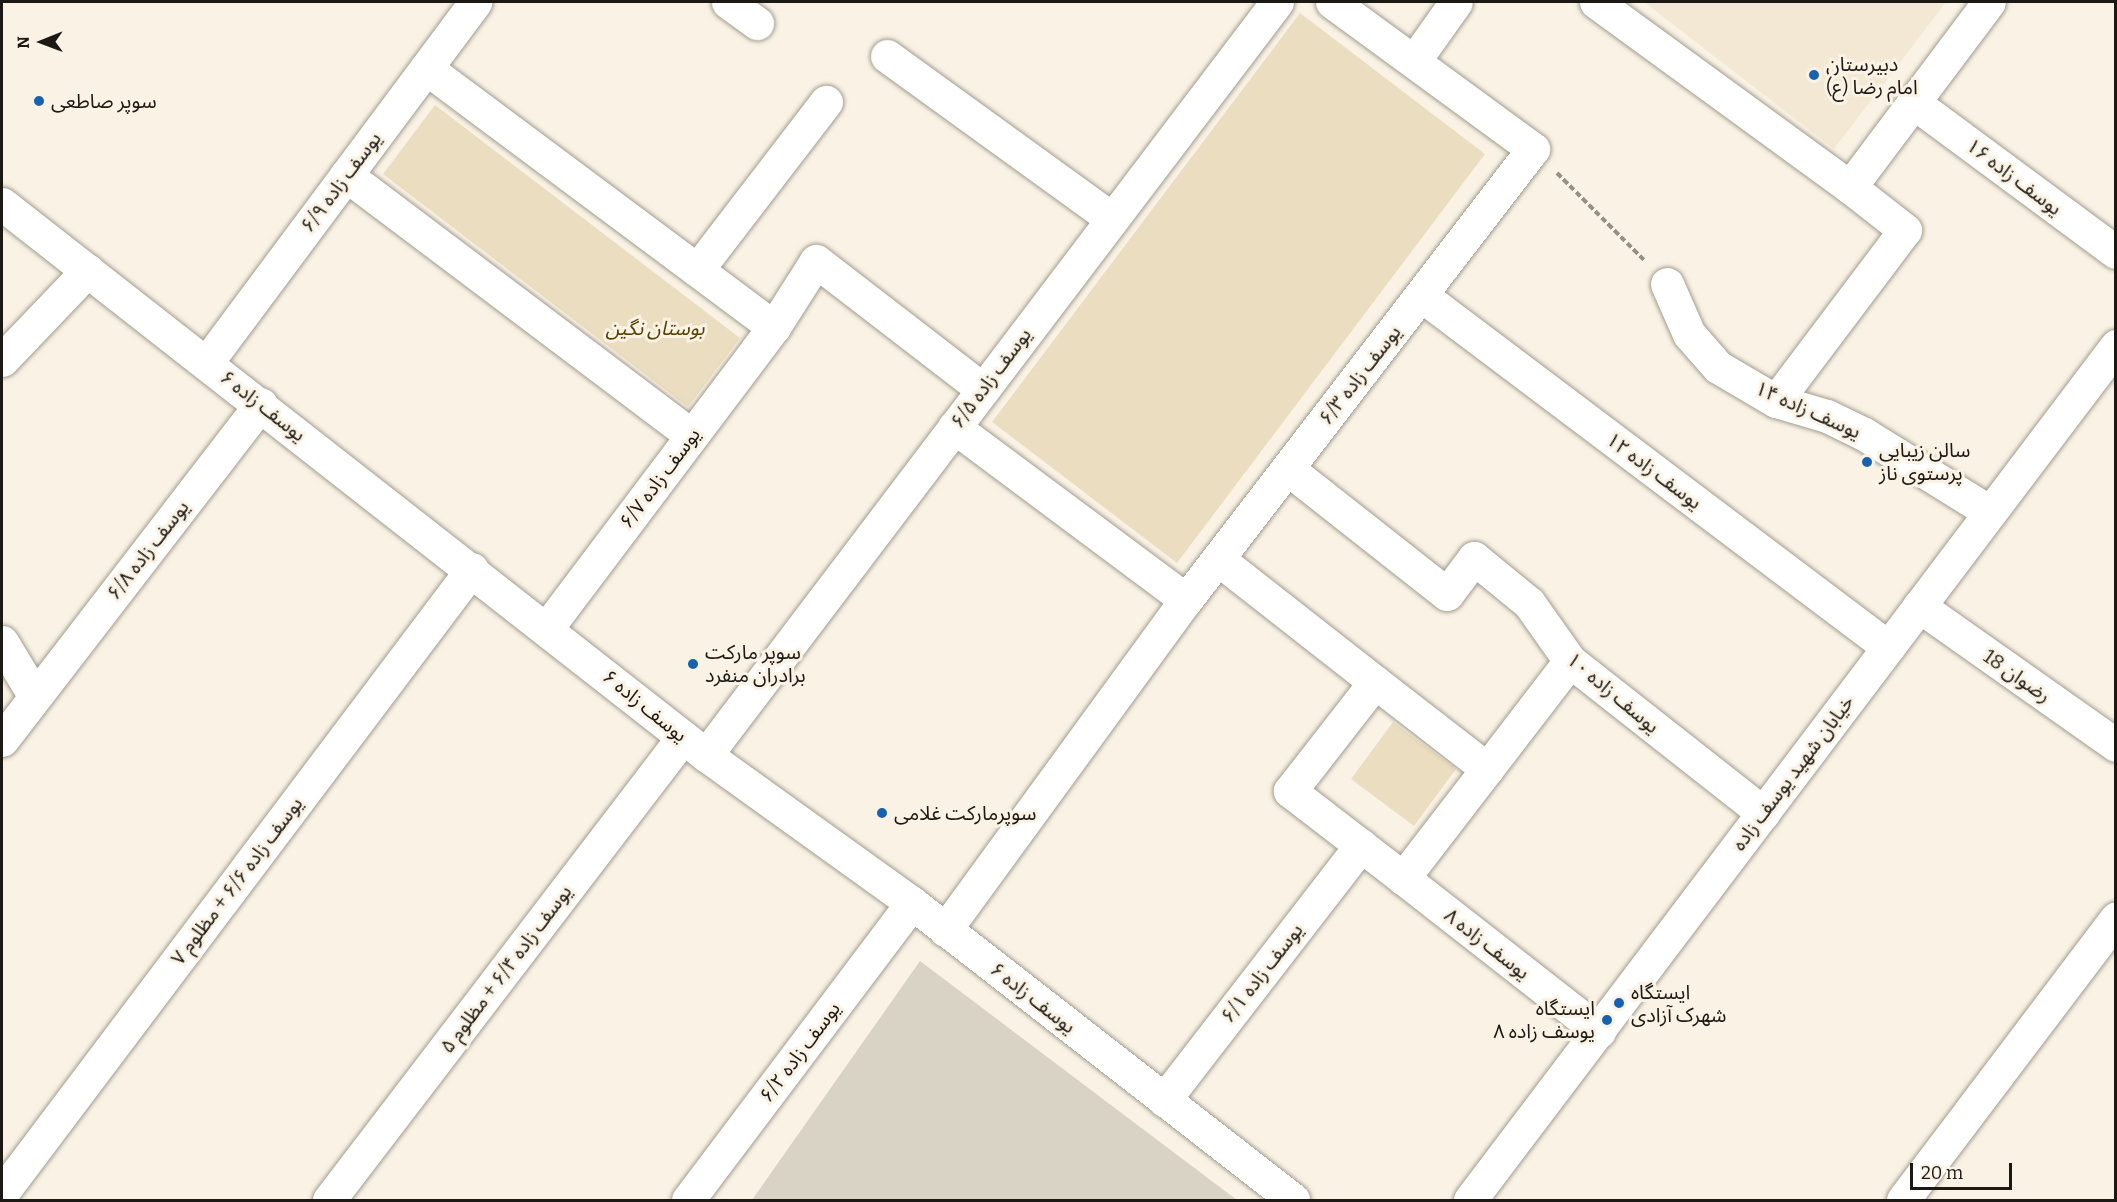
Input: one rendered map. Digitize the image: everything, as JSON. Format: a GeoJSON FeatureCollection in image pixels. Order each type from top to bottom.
{"type":"FeatureCollection","features":[{"type":"Feature","properties":{"kind":"street","name":"یوسف زاده ۶/۹"},"geometry":{"type":"LineString","coordinates":[[207,362],[475,2]]}},
{"type":"Feature","properties":{"kind":"street"},"geometry":{"type":"LineString","coordinates":[[728,2],[757,23]]}},
{"type":"Feature","properties":{"kind":"street"},"geometry":{"type":"LineString","coordinates":[[1332,2],[1533,149]]}},
{"type":"Feature","properties":{"kind":"street"},"geometry":{"type":"LineString","coordinates":[[1414,61],[1456,2]]}},
{"type":"Feature","properties":{"kind":"street"},"geometry":{"type":"LineString","coordinates":[[1596,2],[1850,186],[1905,230],[1776,401]]}},
{"type":"Feature","properties":{"kind":"street"},"geometry":{"type":"LineString","coordinates":[[1850,186],[1989,2]]}},
{"type":"Feature","properties":{"kind":"street","name":"یوسف زاده ۶/۵"},"geometry":{"type":"LineString","coordinates":[[695,746],[954,427],[1112,219],[1264,6]]}},
{"type":"Feature","properties":{"kind":"street"},"geometry":{"type":"LineString","coordinates":[[887,56],[1112,219]]}},
{"type":"Feature","properties":{"kind":"street"},"geometry":{"type":"LineString","coordinates":[[426,68],[774,327]]}},
{"type":"Feature","properties":{"kind":"street"},"geometry":{"type":"LineString","coordinates":[[697,270],[826,102]]}},
{"type":"Feature","properties":{"kind":"street","name":"یوسف زاده ۱۶"},"geometry":{"type":"LineString","coordinates":[[1913,102],[2115,252]]}},
{"type":"Feature","properties":{"kind":"street","name":"یوسف زاده ۶/۳"},"geometry":{"type":"LineString","coordinates":[[945,930],[1186,600],[1533,149]]}},
{"type":"Feature","properties":{"kind":"street"},"geometry":{"type":"LineString","coordinates":[[346,175],[692,436]]}},
{"type":"Feature","properties":{"kind":"street","name":"یوسف زاده ۶"},"geometry":{"type":"LineString","coordinates":[[2,204],[472,569],[695,746],[912,903],[1293,1200]]}},
{"type":"Feature","properties":{"kind":"street","name":"یوسف زاده ۶/۷"},"geometry":{"type":"LineString","coordinates":[[547,628],[774,327],[816,261],[982,389]]}},
{"type":"Feature","properties":{"kind":"street"},"geometry":{"type":"LineString","coordinates":[[2,360],[88,270]]}},
{"type":"Feature","properties":{"kind":"street","name":"یوسف زاده ۱۴"},"geometry":{"type":"LineString","coordinates":[[1667,284],[1689,334],[1718,367],[1776,401],[1827,416],[1864,434],[1990,512]]}},
{"type":"Feature","properties":{"kind":"street","name":"یوسف زاده ۱۲"},"geometry":{"type":"LineString","coordinates":[[1421,296],[1888,647]]}},
{"type":"Feature","properties":{"kind":"street","name":"خیابان شهید یوسف زاده"},"geometry":{"type":"LineString","coordinates":[[1470,1200],[2115,346]]}},
{"type":"Feature","properties":{"kind":"street","name":"یوسف زاده ۶/۸"},"geometry":{"type":"LineString","coordinates":[[2,740],[34,695],[261,404]]}},
{"type":"Feature","properties":{"kind":"street"},"geometry":{"type":"LineString","coordinates":[[954,427],[1186,600]]}},
{"type":"Feature","properties":{"kind":"street","name":"یوسف زاده ۱۰"},"geometry":{"type":"LineString","coordinates":[[1288,469],[1447,594],[1474,558],[1529,603],[1570,661],[1763,813]]}},
{"type":"Feature","properties":{"kind":"street"},"geometry":{"type":"LineString","coordinates":[[1218,559],[1487,769]]}},
{"type":"Feature","properties":{"kind":"street","name":"یوسف زاده ۶/۶ + مظلوم ۷"},"geometry":{"type":"LineString","coordinates":[[2,1193],[472,569]]}},
{"type":"Feature","properties":{"kind":"street","name":"رضوان 18"},"geometry":{"type":"LineString","coordinates":[[1919,606],[2115,745]]}},
{"type":"Feature","properties":{"kind":"street"},"geometry":{"type":"LineString","coordinates":[[2,642],[34,695]]}},
{"type":"Feature","properties":{"kind":"street"},"geometry":{"type":"LineString","coordinates":[[1403,879],[1570,661]]}},
{"type":"Feature","properties":{"kind":"street","name":"یوسف زاده ۸"},"geometry":{"type":"LineString","coordinates":[[1375,682],[1290,791],[1599,1031]]}},
{"type":"Feature","properties":{"kind":"street","name":"یوسف زاده ۶/۴ + مظلوم ۵"},"geometry":{"type":"LineString","coordinates":[[329,1200],[695,746]]}},
{"type":"Feature","properties":{"kind":"street","name":"یوسف زاده ۶/۱"},"geometry":{"type":"LineString","coordinates":[[1164,1100],[1360,845]]}},
{"type":"Feature","properties":{"kind":"street","name":"یوسف زاده ۶/۲"},"geometry":{"type":"LineString","coordinates":[[688,1200],[912,903]]}},
{"type":"Feature","properties":{"kind":"street"},"geometry":{"type":"LineString","coordinates":[[1903,1200],[2115,918]]}},
{"type":"Feature","properties":{"kind":"path"},"geometry":{"type":"LineString","coordinates":[[1533,149],[1667,284]]}},
{"type":"Feature","properties":{"kind":"shaded area","name":"دبیرستان امام رضا (ع)"},"geometry":{"type":"Polygon","coordinates":[[[1644,2],[1946,2],[1834,149],[1644,2]]]}},
{"type":"Feature","properties":{"kind":"green space"},"geometry":{"type":"Polygon","coordinates":[[[1300,13],[1485,154],[1177,563],[992,422],[1300,13]]]}},
{"type":"Feature","properties":{"kind":"green space","name":"بوستان نگین"},"geometry":{"type":"Polygon","coordinates":[[[435,105],[740,338],[688,407],[383,174],[435,105]]]}},
{"type":"Feature","properties":{"kind":"green space"},"geometry":{"type":"Polygon","coordinates":[[[1393,722],[1456,769],[1414,826],[1351,779],[1393,722]]]}},
{"type":"Feature","properties":{"kind":"building"},"geometry":{"type":"Polygon","coordinates":[[[920,961],[1237,1200],[752,1200],[920,961]]]}},
{"type":"Feature","properties":{"kind":"place","name":"دبیرستان امام رضا (ع)"},"geometry":{"type":"Point","coordinates":[1814,75]}},
{"type":"Feature","properties":{"kind":"place","name":"سوپر صاطعی"},"geometry":{"type":"Point","coordinates":[39,101]}},
{"type":"Feature","properties":{"kind":"place","name":"سالن زیبایی پرستوی ناز"},"geometry":{"type":"Point","coordinates":[1867,462]}},
{"type":"Feature","properties":{"kind":"place","name":"سوپر مارکت برادران منفرد"},"geometry":{"type":"Point","coordinates":[693,664]}},
{"type":"Feature","properties":{"kind":"place","name":"سوپرمارکت غلامی"},"geometry":{"type":"Point","coordinates":[882,813]}},
{"type":"Feature","properties":{"kind":"place","name":"ایستگاه شهرک آزادی"},"geometry":{"type":"Point","coordinates":[1619,1003]}},
{"type":"Feature","properties":{"kind":"place","name":"ایستگاه یوسف زاده ۸"},"geometry":{"type":"Point","coordinates":[1607,1020]}}]}
